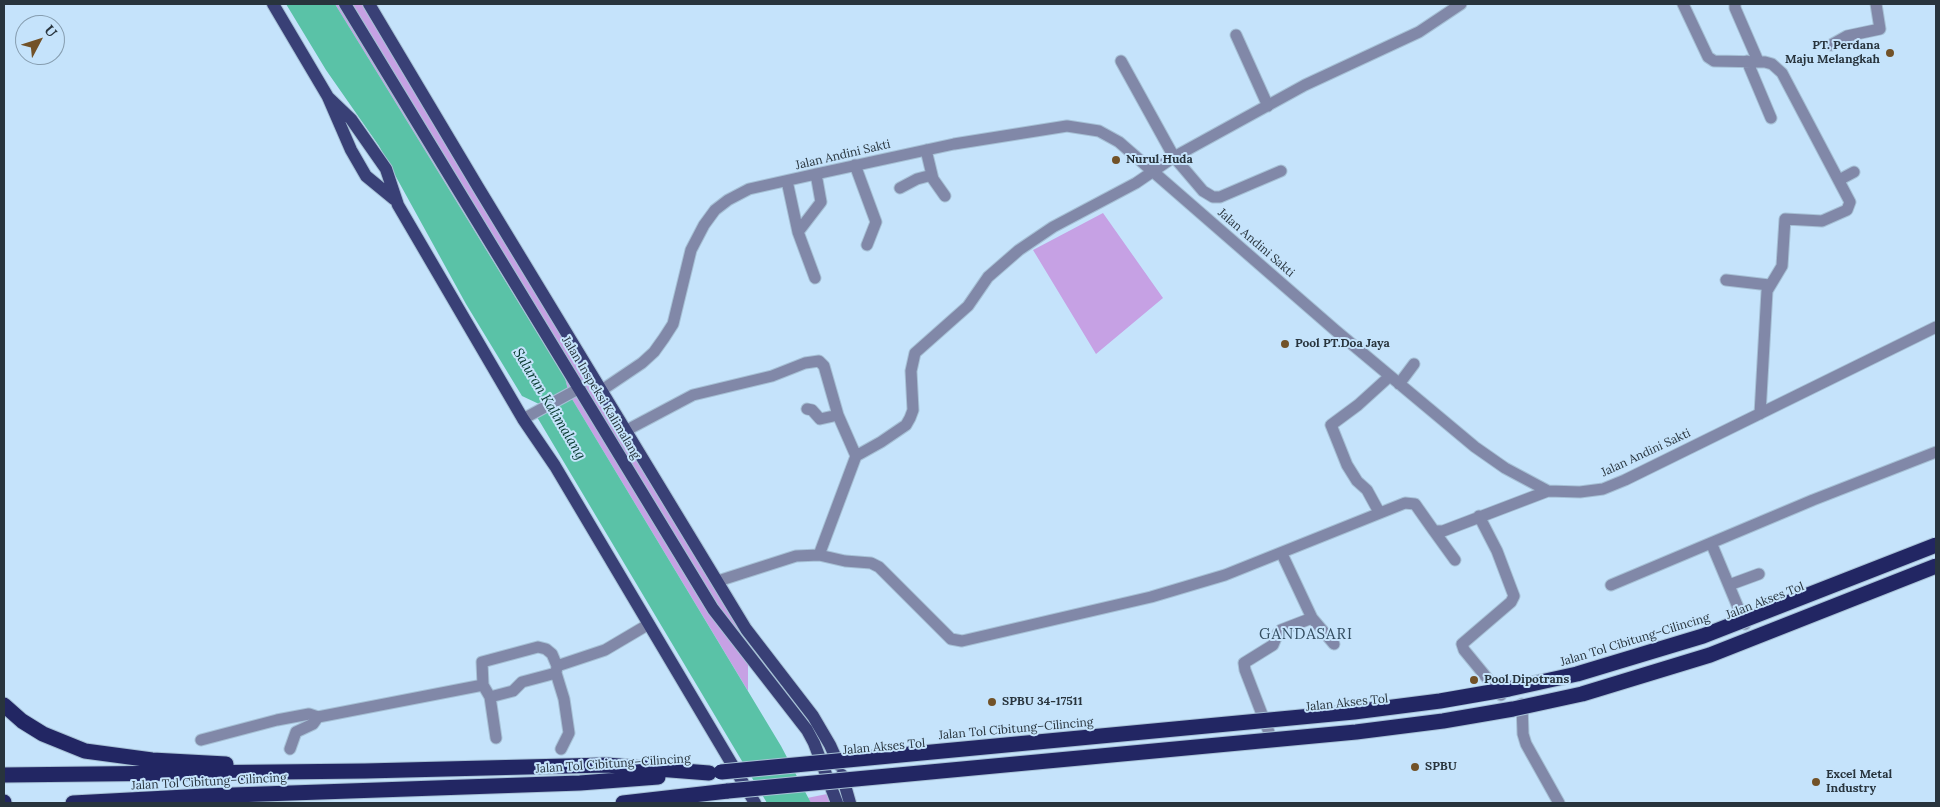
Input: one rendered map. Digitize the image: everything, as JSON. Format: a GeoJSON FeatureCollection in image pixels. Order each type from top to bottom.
{"type":"FeatureCollection","features":[{"type":"Feature","properties":{"kind":"highway","name":"Jalan Tol Cibitung–Cilincing"},"geometry":{"type":"LineString","coordinates":[[73,803],[580,783],[1354,712],[1440,701],[1509,689],[1577,674],[1703,636],[1936,545]]}},
{"type":"Feature","properties":{"kind":"highway"},"geometry":{"type":"LineString","coordinates":[[623,803],[646,802],[728,791],[1356,732],[1443,721],[1513,709],[1582,694],[1710,655],[1936,565]]}},
{"type":"Feature","properties":{"kind":"highway"},"geometry":{"type":"LineString","coordinates":[[4,706],[22,721],[43,734],[85,751],[152,760],[365,772]]}},
{"type":"Feature","properties":{"kind":"highway"},"geometry":{"type":"LineString","coordinates":[[4,775],[365,772],[606,766],[715,772]]}},
{"type":"Feature","properties":{"kind":"main road"},"geometry":{"type":"LineString","coordinates":[[273,4],[328,97],[351,150],[366,176],[388,192],[398,205],[523,419],[555,466],[745,779],[754,803]]}},
{"type":"Feature","properties":{"kind":"main road","name":"Jalan Inspeksi Kalimalang"},"geometry":{"type":"LineString","coordinates":[[345,4],[576,390],[713,609],[807,730],[818,772],[836,803]]}},
{"type":"Feature","properties":{"kind":"main road","name":"Jalan Inspeksi Kalimalang"},"geometry":{"type":"LineString","coordinates":[[369,4],[759,647],[813,716],[830,745],[850,803]]}},
{"type":"Feature","properties":{"kind":"main road"},"geometry":{"type":"LineString","coordinates":[[328,97],[351,119],[376,153],[386,169],[398,205]]}},
{"type":"Feature","properties":{"kind":"main road","name":"Jalan Akses Tol"},"geometry":{"type":"LineString","coordinates":[[1444,711],[1578,678],[1745,624],[1936,549]]}},
{"type":"Feature","properties":{"kind":"main road","name":"Jalan Akses Tol"},"geometry":{"type":"LineString","coordinates":[[745,779],[1522,704],[1601,685],[1707,652],[1936,565]]}},
{"type":"Feature","properties":{"kind":"main road"},"geometry":{"type":"LineString","coordinates":[[748,656],[759,647]]}},
{"type":"Feature","properties":{"kind":"street"},"geometry":{"type":"LineString","coordinates":[[820,554],[856,456],[906,425],[913,410],[911,371],[915,353],[968,306],[988,277],[1019,250],[1053,227],[1155,172],[1174,157],[1305,85],[1418,32],[1461,4]]}},
{"type":"Feature","properties":{"kind":"street"},"geometry":{"type":"LineString","coordinates":[[1683,4],[1708,57],[1714,61],[1752,61],[1772,64],[1782,73],[1849,198],[1849,207],[1842,213],[1822,220],[1786,219],[1782,266],[1769,285],[1762,340],[1760,408]]}},
{"type":"Feature","properties":{"kind":"street"},"geometry":{"type":"LineString","coordinates":[[1735,4],[1771,118]]}},
{"type":"Feature","properties":{"kind":"street"},"geometry":{"type":"LineString","coordinates":[[1831,45],[1847,36],[1880,29],[1876,4]]}},
{"type":"Feature","properties":{"kind":"street"},"geometry":{"type":"LineString","coordinates":[[1236,35],[1268,106]]}},
{"type":"Feature","properties":{"kind":"street"},"geometry":{"type":"LineString","coordinates":[[1121,62],[1174,157],[1203,191],[1213,197],[1220,197],[1281,171]]}},
{"type":"Feature","properties":{"kind":"street","name":"Jalan Andini Sakti"},"geometry":{"type":"LineString","coordinates":[[602,390],[642,363],[654,352],[664,338],[673,324],[691,250],[704,225],[715,210],[728,200],[749,189],[856,165],[926,150],[1067,126],[1090,128],[1108,135],[1155,172],[1335,330],[1475,447],[1505,468],[1548,491],[1580,492],[1603,489],[1643,472],[1760,408],[1936,327]]}},
{"type":"Feature","properties":{"kind":"street"},"geometry":{"type":"LineString","coordinates":[[926,150],[932,175],[944,196]]}},
{"type":"Feature","properties":{"kind":"street"},"geometry":{"type":"LineString","coordinates":[[856,165],[876,222],[867,246]]}},
{"type":"Feature","properties":{"kind":"street"},"geometry":{"type":"LineString","coordinates":[[1839,180],[1854,172]]}},
{"type":"Feature","properties":{"kind":"street"},"geometry":{"type":"LineString","coordinates":[[798,232],[821,202],[816,174]]}},
{"type":"Feature","properties":{"kind":"street"},"geometry":{"type":"LineString","coordinates":[[900,188],[917,179],[932,175]]}},
{"type":"Feature","properties":{"kind":"street"},"geometry":{"type":"LineString","coordinates":[[787,181],[798,232],[815,278]]}},
{"type":"Feature","properties":{"kind":"street"},"geometry":{"type":"LineString","coordinates":[[1726,280],[1769,285]]}},
{"type":"Feature","properties":{"kind":"street"},"geometry":{"type":"LineString","coordinates":[[627,430],[693,395],[772,376],[795,366],[816,361],[821,362],[824,366],[838,415],[856,456]]}},
{"type":"Feature","properties":{"kind":"street"},"geometry":{"type":"LineString","coordinates":[[1379,512],[1367,490],[1357,481],[1347,464],[1331,425],[1414,364]]}},
{"type":"Feature","properties":{"kind":"street"},"geometry":{"type":"LineString","coordinates":[[523,419],[576,390]]}},
{"type":"Feature","properties":{"kind":"street"},"geometry":{"type":"LineString","coordinates":[[807,408],[814,411],[820,419],[838,415]]}},
{"type":"Feature","properties":{"kind":"street"},"geometry":{"type":"LineString","coordinates":[[1612,585],[1712,545],[1814,500],[1936,452]]}},
{"type":"Feature","properties":{"kind":"street"},"geometry":{"type":"LineString","coordinates":[[1434,531],[1443,531],[1548,491]]}},
{"type":"Feature","properties":{"kind":"street"},"geometry":{"type":"LineString","coordinates":[[718,581],[778,560],[820,554],[871,563],[879,567],[950,639],[962,641],[1151,597],[1225,575],[1282,554],[1379,512],[1406,503],[1415,504],[1455,560]]}},
{"type":"Feature","properties":{"kind":"street"},"geometry":{"type":"LineString","coordinates":[[1479,516],[1497,551],[1514,596],[1511,602],[1462,644],[1464,650],[1501,696]]}},
{"type":"Feature","properties":{"kind":"street"},"geometry":{"type":"LineString","coordinates":[[1712,545],[1745,624]]}},
{"type":"Feature","properties":{"kind":"street"},"geometry":{"type":"LineString","coordinates":[[1282,554],[1312,618],[1334,644]]}},
{"type":"Feature","properties":{"kind":"street"},"geometry":{"type":"LineString","coordinates":[[1729,585],[1759,574]]}},
{"type":"Feature","properties":{"kind":"street"},"geometry":{"type":"LineString","coordinates":[[1268,730],[1244,663],[1273,645],[1281,630],[1312,618]]}},
{"type":"Feature","properties":{"kind":"street"},"geometry":{"type":"LineString","coordinates":[[490,697],[513,691],[522,682],[605,650],[650,624]]}},
{"type":"Feature","properties":{"kind":"street"},"geometry":{"type":"LineString","coordinates":[[496,738],[490,697],[483,685],[482,662],[524,649],[538,647],[546,649],[555,658],[569,732],[566,742],[561,749]]}},
{"type":"Feature","properties":{"kind":"street"},"geometry":{"type":"LineString","coordinates":[[201,740],[277,720],[309,714],[318,717],[483,685]]}},
{"type":"Feature","properties":{"kind":"street"},"geometry":{"type":"LineString","coordinates":[[1522,704],[1523,734],[1526,744],[1559,803]]}},
{"type":"Feature","properties":{"kind":"street"},"geometry":{"type":"LineString","coordinates":[[290,749],[296,732],[313,724],[318,717]]}},
{"type":"Feature","properties":{"kind":"shaded area"},"geometry":{"type":"Polygon","coordinates":[[[335,4],[369,4],[759,647],[748,656],[748,691],[569,394],[565,378],[335,4]]]}},
{"type":"Feature","properties":{"kind":"shaded area"},"geometry":{"type":"Polygon","coordinates":[[[1103,213],[1163,298],[1096,354],[1033,250],[1103,213]]]}},
{"type":"Feature","properties":{"kind":"shaded area"},"geometry":{"type":"Polygon","coordinates":[[[832,793],[837,803],[811,803],[807,798],[832,793]]]}},
{"type":"Feature","properties":{"kind":"water","name":"Saluran Kalimalang"},"geometry":{"type":"Polygon","coordinates":[[[286,4],[335,4],[565,378],[569,394],[781,746],[811,803],[767,803],[537,417],[539,404],[522,396],[466,304],[379,146],[326,70],[286,4]]]}},
{"type":"Feature","properties":{"kind":"place","name":"PT. Perdana Maju Melangkah"},"geometry":{"type":"Point","coordinates":[1890,53]}},
{"type":"Feature","properties":{"kind":"place","name":"Nurul Huda"},"geometry":{"type":"Point","coordinates":[1116,160]}},
{"type":"Feature","properties":{"kind":"place","name":"Pool PT.Doa Jaya"},"geometry":{"type":"Point","coordinates":[1285,344]}},
{"type":"Feature","properties":{"kind":"place","name":"Pool Dipotrans"},"geometry":{"type":"Point","coordinates":[1474,680]}},
{"type":"Feature","properties":{"kind":"place","name":"SPBU 34-17511"},"geometry":{"type":"Point","coordinates":[992,702]}},
{"type":"Feature","properties":{"kind":"place","name":"SPBU"},"geometry":{"type":"Point","coordinates":[1415,767]}},
{"type":"Feature","properties":{"kind":"place","name":"Excel Metal Industry"},"geometry":{"type":"Point","coordinates":[1816,782]}},
{"type":"Feature","properties":{"kind":"district","name":"GANDASARI"},"geometry":{"type":"Point","coordinates":[1306,635]}}]}
